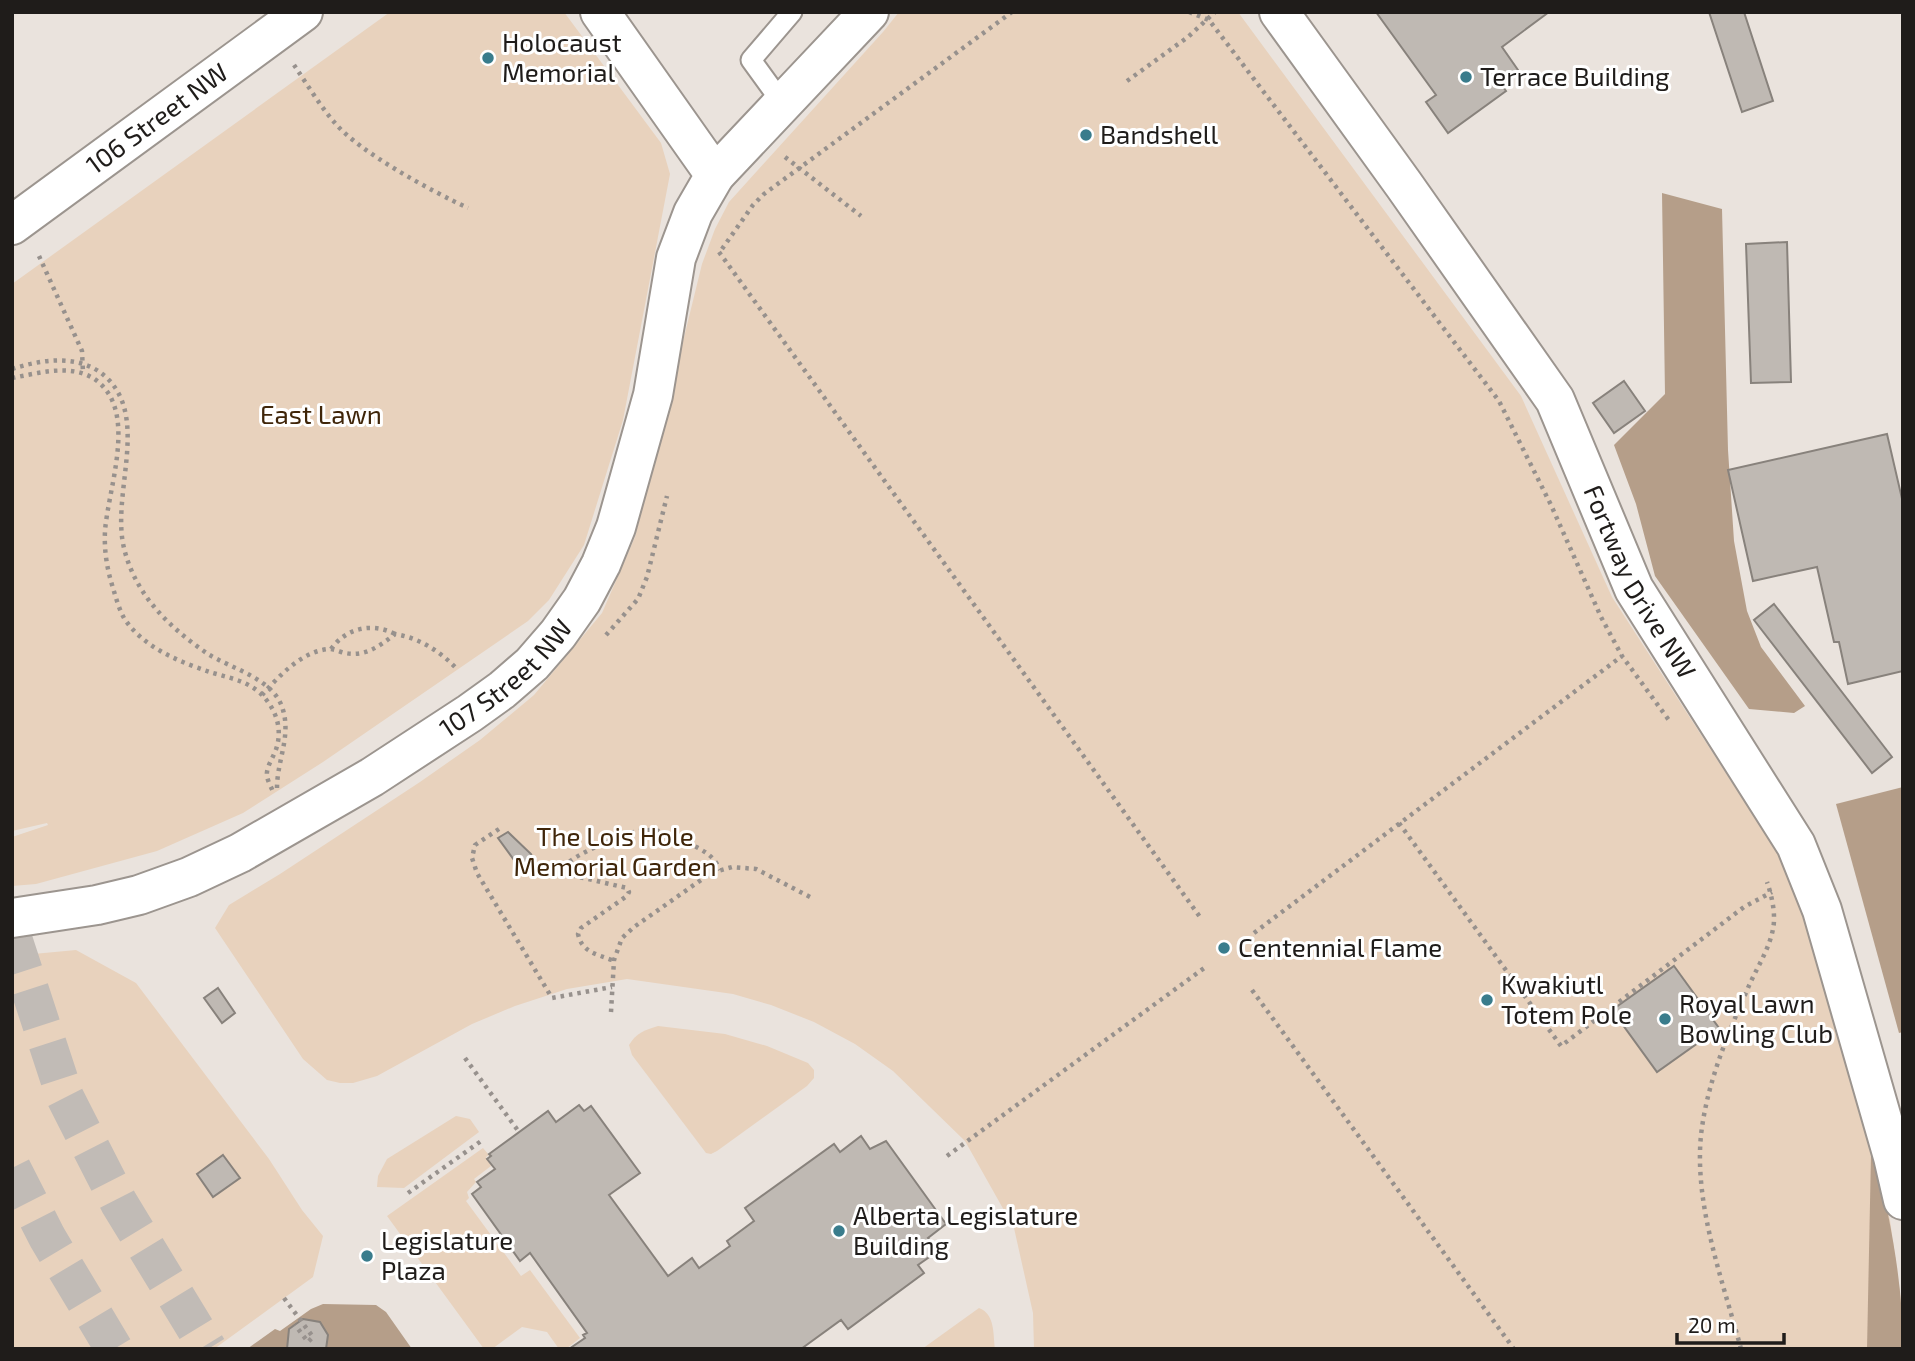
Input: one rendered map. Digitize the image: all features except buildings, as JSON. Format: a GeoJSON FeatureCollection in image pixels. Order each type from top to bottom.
{"type":"FeatureCollection","features":[{"type":"Feature","properties":{"kind":"street"},"geometry":{"type":"LineString","coordinates":[[600,12],[715,175],[869,12]]}},
{"type":"Feature","properties":{"kind":"street","name":"Fortway Drive NW"},"geometry":{"type":"LineString","coordinates":[[1279,12],[1555,400],[1634,589],[1796,845],[1822,910],[1903,1200]]}},
{"type":"Feature","properties":{"kind":"street","name":"106 Street NW"},"geometry":{"type":"LineString","coordinates":[[12,225],[288,23]]}},
{"type":"Feature","properties":{"kind":"street","name":"107 Street NW"},"geometry":{"type":"LineString","coordinates":[[12,918],[97,905],[139,895],[189,877],[230,858],[372,777],[470,713],[532,664],[582,600],[616,527],[653,395],[676,258],[693,213],[715,175]]}},
{"type":"Feature","properties":{"kind":"lane"},"geometry":{"type":"LineString","coordinates":[[783,104],[751,60],[792,12]]}},
{"type":"Feature","properties":{"kind":"lane"},"geometry":{"type":"LineString","coordinates":[[1299,12],[1307,52]]}},
{"type":"Feature","properties":{"kind":"path"},"geometry":{"type":"LineString","coordinates":[[1012,12],[764,194],[719,252],[1200,917]]}},
{"type":"Feature","properties":{"kind":"path"},"geometry":{"type":"LineString","coordinates":[[1189,12],[1209,20],[1499,401],[1622,656],[1254,933]]}},
{"type":"Feature","properties":{"kind":"path"},"geometry":{"type":"LineString","coordinates":[[1127,81],[1209,20],[1215,12]]}},
{"type":"Feature","properties":{"kind":"path"},"geometry":{"type":"LineString","coordinates":[[288,23],[335,124],[351,138],[425,186],[468,208]]}},
{"type":"Feature","properties":{"kind":"path"},"geometry":{"type":"LineString","coordinates":[[785,157],[861,216]]}},
{"type":"Feature","properties":{"kind":"path"},"geometry":{"type":"LineString","coordinates":[[39,256],[82,351],[83,373]]}},
{"type":"Feature","properties":{"kind":"path"},"geometry":{"type":"LineString","coordinates":[[12,369],[54,360],[73,361],[106,376],[117,390],[128,422],[119,520],[129,566],[148,601],[174,629],[211,655],[268,688],[282,706],[287,727],[277,777],[276,799],[267,778],[267,770],[279,742],[278,724],[275,713],[262,695],[247,684],[167,655],[148,642],[125,619],[104,554],[117,441],[116,413],[106,389],[96,380],[72,370],[12,378]]}},
{"type":"Feature","properties":{"kind":"path"},"geometry":{"type":"LineString","coordinates":[[262,695],[297,662],[331,649],[339,638],[369,627],[384,628],[395,635],[409,636],[425,644],[458,670]]}},
{"type":"Feature","properties":{"kind":"path"},"geometry":{"type":"LineString","coordinates":[[331,649],[358,654],[373,650],[395,635]]}},
{"type":"Feature","properties":{"kind":"path"},"geometry":{"type":"LineString","coordinates":[[1399,823],[1561,1046],[1744,907],[1771,892],[1773,928],[1765,952],[1729,1030],[1712,1078],[1701,1136],[1704,1207],[1741,1349]]}},
{"type":"Feature","properties":{"kind":"path"},"geometry":{"type":"LineString","coordinates":[[499,829],[475,845],[471,858],[477,873],[552,998],[612,986]]}},
{"type":"Feature","properties":{"kind":"path"},"geometry":{"type":"LineString","coordinates":[[611,960],[589,952],[583,947],[578,934],[581,928],[629,892],[627,888],[575,876],[570,871],[569,862],[579,854],[631,831],[646,829],[677,836],[703,849],[715,858],[720,870]]}},
{"type":"Feature","properties":{"kind":"path"},"geometry":{"type":"LineString","coordinates":[[611,1012],[614,960],[622,938],[711,873],[732,867],[756,869],[814,899]]}},
{"type":"Feature","properties":{"kind":"path"},"geometry":{"type":"LineString","coordinates":[[947,1156],[1207,966]]}},
{"type":"Feature","properties":{"kind":"path"},"geometry":{"type":"LineString","coordinates":[[1252,990],[1514,1349]]}},
{"type":"Feature","properties":{"kind":"path"},"geometry":{"type":"LineString","coordinates":[[465,1058],[519,1132]]}},
{"type":"Feature","properties":{"kind":"path"},"geometry":{"type":"LineString","coordinates":[[408,1193],[484,1139]]}},
{"type":"Feature","properties":{"kind":"path"},"geometry":{"type":"LineString","coordinates":[[284,1298],[313,1337],[308,1342],[295,1325]]}},
{"type":"Feature","properties":{"kind":"green space","name":"East Lawn"},"geometry":{"type":"Polygon","coordinates":[[[390,12],[564,12],[661,143],[670,174],[623,420],[584,545],[549,600],[528,621],[323,762],[243,813],[157,851],[36,884],[12,886],[12,837],[48,825],[47,823],[12,831],[12,284],[390,12]]]}},
{"type":"Feature","properties":{"kind":"green space","name":"The Lois Hole Memorial Garden"},"geometry":{"type":"Polygon","coordinates":[[[899,12],[1238,12],[1521,396],[1612,597],[1782,860],[1838,1001],[1890,1220],[1903,1316],[1903,1349],[1034,1349],[1033,1313],[1014,1228],[965,1141],[893,1071],[855,1044],[814,1022],[733,994],[627,979],[567,989],[515,1006],[472,1024],[377,1076],[353,1083],[327,1080],[303,1059],[215,928],[229,905],[420,782],[480,740],[534,695],[602,613],[635,537],[702,264],[715,229],[729,202],[899,12]]]}},
{"type":"Feature","properties":{"kind":"green space"},"geometry":{"type":"Polygon","coordinates":[[[76,950],[136,983],[269,1159],[302,1210],[323,1236],[313,1277],[214,1349],[12,1349],[12,956],[76,950]]]}},
{"type":"Feature","properties":{"kind":"green space"},"geometry":{"type":"Polygon","coordinates":[[[658,1026],[725,1034],[767,1046],[808,1063],[814,1070],[814,1078],[807,1086],[717,1151],[706,1153],[632,1055],[629,1045],[635,1038],[658,1026]]]}},
{"type":"Feature","properties":{"kind":"green space"},"geometry":{"type":"Polygon","coordinates":[[[456,1116],[470,1119],[479,1132],[404,1188],[377,1187],[378,1176],[387,1159],[456,1116]]]}},
{"type":"Feature","properties":{"kind":"green space"},"geometry":{"type":"Polygon","coordinates":[[[483,1148],[489,1155],[486,1157],[491,1166],[474,1179],[476,1182],[467,1192],[469,1198],[466,1201],[521,1276],[530,1270],[580,1338],[566,1349],[559,1349],[547,1332],[522,1327],[492,1349],[484,1349],[387,1216],[483,1148]]]}},
{"type":"Feature","properties":{"kind":"green space"},"geometry":{"type":"Polygon","coordinates":[[[979,1308],[991,1319],[995,1349],[922,1349],[979,1308]]]}},
{"type":"Feature","properties":{"kind":"shaded area"},"geometry":{"type":"Polygon","coordinates":[[[1662,193],[1722,209],[1728,450],[1734,541],[1747,611],[1761,647],[1805,706],[1794,713],[1749,709],[1655,576],[1636,504],[1614,445],[1665,394],[1662,193]]]}},
{"type":"Feature","properties":{"kind":"shaded area"},"geometry":{"type":"Polygon","coordinates":[[[1903,787],[1903,1032],[1899,1033],[1836,804],[1903,787]]]}},
{"type":"Feature","properties":{"kind":"shaded area"},"geometry":{"type":"Polygon","coordinates":[[[1874,1153],[1894,1250],[1901,1299],[1903,1349],[1867,1349],[1871,1155],[1874,1153]]]}},
{"type":"Feature","properties":{"kind":"shaded area"},"geometry":{"type":"Polygon","coordinates":[[[323,1304],[376,1305],[386,1312],[412,1349],[247,1349],[275,1329],[280,1331],[311,1309],[323,1304]]]}},
{"type":"Feature","properties":{"kind":"tunnel"},"geometry":{"type":"LineString","coordinates":[[12,935],[65,1097],[119,1203],[208,1349]]}},
{"type":"Feature","properties":{"kind":"tunnel"},"geometry":{"type":"LineString","coordinates":[[12,1168],[47,1237],[114,1349]]}},
{"type":"Feature","properties":{"kind":"place","name":"Holocaust Memorial"},"geometry":{"type":"Point","coordinates":[488,58]}},
{"type":"Feature","properties":{"kind":"place","name":"Terrace Building"},"geometry":{"type":"Point","coordinates":[1466,77]}},
{"type":"Feature","properties":{"kind":"place","name":"Bandshell"},"geometry":{"type":"Point","coordinates":[1086,135]}},
{"type":"Feature","properties":{"kind":"place","name":"Centennial Flame"},"geometry":{"type":"Point","coordinates":[1224,948]}},
{"type":"Feature","properties":{"kind":"place","name":"Kwakiutl Totem Pole"},"geometry":{"type":"Point","coordinates":[1487,1000]}},
{"type":"Feature","properties":{"kind":"place","name":"Royal Lawn Bowling Club"},"geometry":{"type":"Point","coordinates":[1665,1019]}},
{"type":"Feature","properties":{"kind":"place","name":"Alberta Legislature Building"},"geometry":{"type":"Point","coordinates":[839,1231]}},
{"type":"Feature","properties":{"kind":"place","name":"Legislature Plaza"},"geometry":{"type":"Point","coordinates":[367,1256]}}]}
